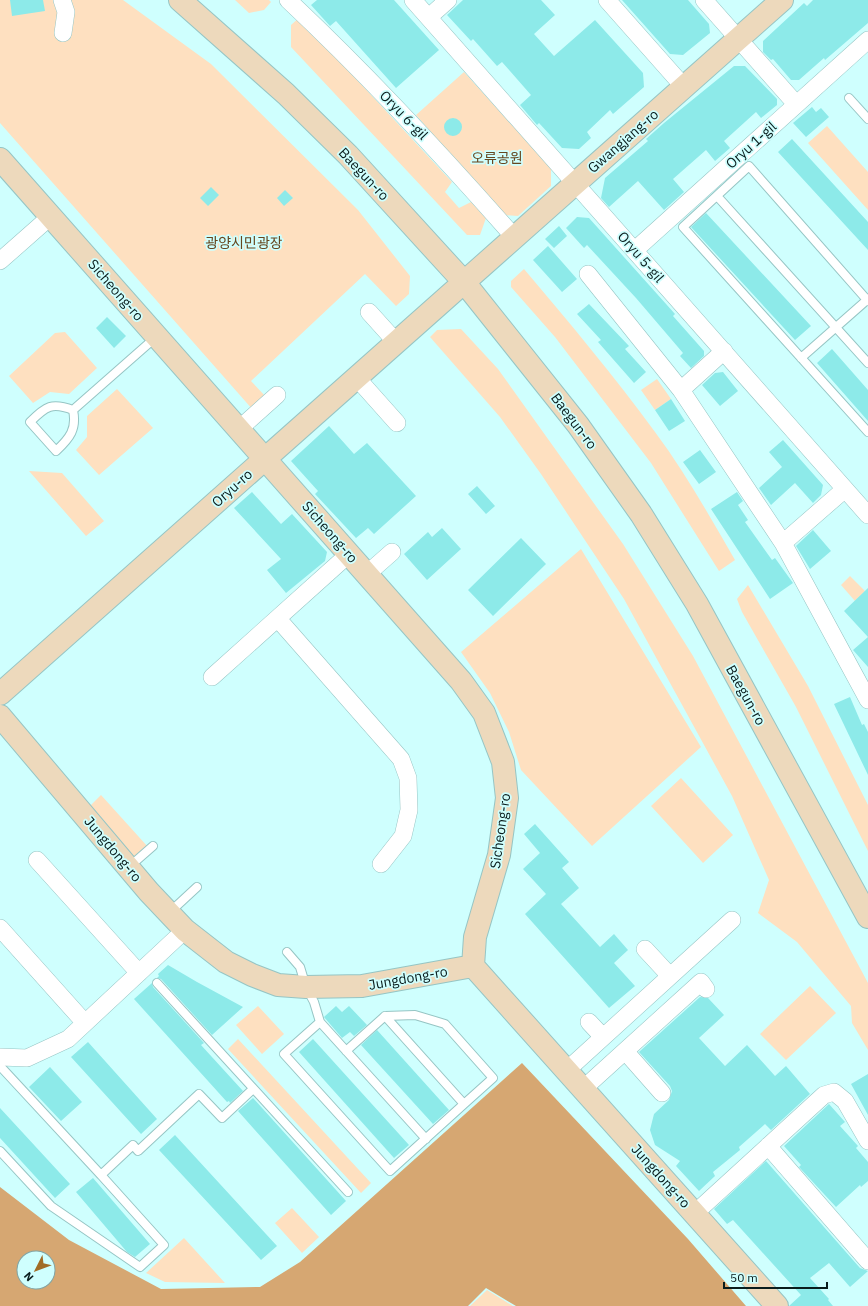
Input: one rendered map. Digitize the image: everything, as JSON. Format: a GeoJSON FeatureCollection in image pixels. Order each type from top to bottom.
{"type":"FeatureCollection","features":[{"type":"Feature","properties":{"kind":"street"},"geometry":{"type":"LineString","coordinates":[[62,0],[66,12],[63,32]]}},
{"type":"Feature","properties":{"kind":"street","name":"Baegun-ro"},"geometry":{"type":"LineString","coordinates":[[180,0],[286,94],[348,155],[464,282],[578,425],[641,514],[697,604],[866,907]]}},
{"type":"Feature","properties":{"kind":"street","name":"Oryu 6-gil"},"geometry":{"type":"LineString","coordinates":[[288,0],[349,57],[430,142],[514,237]]}},
{"type":"Feature","properties":{"kind":"street","name":"Oryu 5-gil"},"geometry":{"type":"LineString","coordinates":[[413,0],[576,182],[868,514]]}},
{"type":"Feature","properties":{"kind":"street"},"geometry":{"type":"LineString","coordinates":[[429,17],[448,0]]}},
{"type":"Feature","properties":{"kind":"street"},"geometry":{"type":"LineString","coordinates":[[607,0],[684,87]]}},
{"type":"Feature","properties":{"kind":"street"},"geometry":{"type":"LineString","coordinates":[[704,0],[796,104]]}},
{"type":"Feature","properties":{"kind":"street","name":"Gwangjang-ro"},"geometry":{"type":"LineString","coordinates":[[464,282],[782,0]]}},
{"type":"Feature","properties":{"kind":"street","name":"Oryu 1-gil"},"geometry":{"type":"LineString","coordinates":[[635,250],[868,40]]}},
{"type":"Feature","properties":{"kind":"street","name":"Sicheong-ro"},"geometry":{"type":"LineString","coordinates":[[0,159],[461,681],[484,713],[503,762],[507,798],[499,855],[475,937],[473,966]]}},
{"type":"Feature","properties":{"kind":"street"},"geometry":{"type":"LineString","coordinates":[[0,261],[50,216]]}},
{"type":"Feature","properties":{"kind":"street"},"geometry":{"type":"LineString","coordinates":[[588,274],[681,390],[783,543],[867,693]]}},
{"type":"Feature","properties":{"kind":"street","name":"Oryu-ro"},"geometry":{"type":"LineString","coordinates":[[0,694],[464,282]]}},
{"type":"Feature","properties":{"kind":"street"},"geometry":{"type":"LineString","coordinates":[[369,312],[396,342]]}},
{"type":"Feature","properties":{"kind":"street"},"geometry":{"type":"LineString","coordinates":[[681,390],[724,351]]}},
{"type":"Feature","properties":{"kind":"street"},"geometry":{"type":"LineString","coordinates":[[356,377],[396,423]]}},
{"type":"Feature","properties":{"kind":"street"},"geometry":{"type":"LineString","coordinates":[[239,429],[277,395]]}},
{"type":"Feature","properties":{"kind":"street"},"geometry":{"type":"LineString","coordinates":[[783,543],[845,489]]}},
{"type":"Feature","properties":{"kind":"street"},"geometry":{"type":"LineString","coordinates":[[367,574],[392,552]]}},
{"type":"Feature","properties":{"kind":"street"},"geometry":{"type":"LineString","coordinates":[[212,677],[349,554]]}},
{"type":"Feature","properties":{"kind":"street"},"geometry":{"type":"LineString","coordinates":[[278,619],[401,759],[408,778],[409,810],[403,836],[381,864]]}},
{"type":"Feature","properties":{"kind":"street","name":"Jungdong-ro"},"geometry":{"type":"LineString","coordinates":[[0,716],[185,930],[226,962],[252,975],[278,985],[306,987],[362,986],[473,966],[777,1306]]}},
{"type":"Feature","properties":{"kind":"street"},"geometry":{"type":"LineString","coordinates":[[37,860],[139,973]]}},
{"type":"Feature","properties":{"kind":"street"},"geometry":{"type":"LineString","coordinates":[[566,1071],[732,920]]}},
{"type":"Feature","properties":{"kind":"street"},"geometry":{"type":"LineString","coordinates":[[0,928],[85,1023]]}},
{"type":"Feature","properties":{"kind":"street"},"geometry":{"type":"LineString","coordinates":[[0,1057],[27,1058],[68,1039],[185,930]]}},
{"type":"Feature","properties":{"kind":"street"},"geometry":{"type":"LineString","coordinates":[[645,949],[670,976]]}},
{"type":"Feature","properties":{"kind":"street"},"geometry":{"type":"LineString","coordinates":[[583,1089],[701,982],[706,989]]}},
{"type":"Feature","properties":{"kind":"street"},"geometry":{"type":"LineString","coordinates":[[589,1022],[603,1037]]}},
{"type":"Feature","properties":{"kind":"street"},"geometry":{"type":"LineString","coordinates":[[625,1052],[662,1093]]}},
{"type":"Feature","properties":{"kind":"street"},"geometry":{"type":"LineString","coordinates":[[694,1214],[824,1095],[834,1092],[845,1101],[868,1142]]}},
{"type":"Feature","properties":{"kind":"street"},"geometry":{"type":"LineString","coordinates":[[768,1146],[868,1261]]}},
{"type":"Feature","properties":{"kind":"lane"},"geometry":{"type":"LineString","coordinates":[[849,98],[868,119]]}},
{"type":"Feature","properties":{"kind":"lane"},"geometry":{"type":"LineString","coordinates":[[801,358],[868,300],[749,166],[684,227],[801,358],[868,432]]}},
{"type":"Feature","properties":{"kind":"lane"},"geometry":{"type":"LineString","coordinates":[[717,196],[868,363]]}},
{"type":"Feature","properties":{"kind":"lane"},"geometry":{"type":"LineString","coordinates":[[73,410],[157,336]]}},
{"type":"Feature","properties":{"kind":"lane"},"geometry":{"type":"LineString","coordinates":[[59,405],[73,410],[75,421],[73,433],[56,451],[30,422],[49,406],[59,405]]}},
{"type":"Feature","properties":{"kind":"lane"},"geometry":{"type":"LineString","coordinates":[[129,867],[153,846]]}},
{"type":"Feature","properties":{"kind":"lane"},"geometry":{"type":"LineString","coordinates":[[169,912],[197,887]]}},
{"type":"Feature","properties":{"kind":"lane"},"geometry":{"type":"LineString","coordinates":[[287,952],[300,967],[320,1022],[426,1139]]}},
{"type":"Feature","properties":{"kind":"lane"},"geometry":{"type":"LineString","coordinates":[[157,984],[348,1192]]}},
{"type":"Feature","properties":{"kind":"lane"},"geometry":{"type":"LineString","coordinates":[[320,1022],[284,1054],[390,1171],[493,1078],[444,1024],[415,1015],[385,1016],[346,1051]]}},
{"type":"Feature","properties":{"kind":"lane"},"geometry":{"type":"LineString","coordinates":[[385,1016],[464,1104]]}},
{"type":"Feature","properties":{"kind":"lane"},"geometry":{"type":"LineString","coordinates":[[0,1066],[164,1245],[140,1267],[51,1206],[0,1151]]}},
{"type":"Feature","properties":{"kind":"lane"},"geometry":{"type":"LineString","coordinates":[[101,1175],[133,1145],[138,1151],[199,1094],[222,1118],[254,1089]]}},
{"type":"Feature","properties":{"kind":"green space","name":"광양시민광장"},"geometry":{"type":"Polygon","coordinates":[[[0,0],[123,0],[211,64],[358,210],[410,276],[409,294],[396,306],[365,274],[251,381],[267,398],[253,410],[0,123],[0,0]]]}},
{"type":"Feature","properties":{"kind":"green space"},"geometry":{"type":"Polygon","coordinates":[[[235,0],[269,0],[271,2],[264,10],[249,13],[235,0]]]}},
{"type":"Feature","properties":{"kind":"green space"},"geometry":{"type":"Polygon","coordinates":[[[300,17],[452,182],[445,192],[459,208],[471,202],[486,218],[480,235],[467,235],[291,47],[291,25],[300,17]]]}},
{"type":"Feature","properties":{"kind":"green space","name":"오류공원"},"geometry":{"type":"Polygon","coordinates":[[[464,72],[551,168],[551,186],[518,216],[503,215],[416,115],[464,72]]]}},
{"type":"Feature","properties":{"kind":"green space"},"geometry":{"type":"Polygon","coordinates":[[[827,126],[868,172],[868,210],[808,143],[827,126]]]}},
{"type":"Feature","properties":{"kind":"green space"},"geometry":{"type":"Polygon","coordinates":[[[524,269],[607,370],[677,463],[735,560],[719,571],[651,463],[555,337],[511,287],[511,281],[524,269]]]}},
{"type":"Feature","properties":{"kind":"green space"},"geometry":{"type":"Polygon","coordinates":[[[461,329],[498,369],[623,544],[693,656],[868,983],[868,1050],[852,1023],[851,1006],[797,942],[758,913],[769,880],[732,796],[624,599],[541,474],[500,417],[430,337],[437,330],[461,329]]]}},
{"type":"Feature","properties":{"kind":"green space"},"geometry":{"type":"Polygon","coordinates":[[[65,332],[97,368],[69,394],[50,392],[33,403],[9,376],[55,333],[65,332]]]}},
{"type":"Feature","properties":{"kind":"green space"},"geometry":{"type":"Polygon","coordinates":[[[657,379],[671,399],[655,410],[641,390],[657,379]]]}},
{"type":"Feature","properties":{"kind":"green space"},"geometry":{"type":"Polygon","coordinates":[[[117,389],[153,428],[99,475],[76,450],[87,437],[87,416],[117,389]]]}},
{"type":"Feature","properties":{"kind":"green space"},"geometry":{"type":"Polygon","coordinates":[[[29,471],[62,473],[104,521],[86,536],[29,471]]]}},
{"type":"Feature","properties":{"kind":"green space"},"geometry":{"type":"Polygon","coordinates":[[[581,549],[701,747],[592,846],[521,770],[509,732],[490,693],[461,652],[581,549]]]}},
{"type":"Feature","properties":{"kind":"green space"},"geometry":{"type":"Polygon","coordinates":[[[850,576],[865,591],[855,601],[841,585],[850,576]]]}},
{"type":"Feature","properties":{"kind":"green space"},"geometry":{"type":"Polygon","coordinates":[[[748,585],[808,686],[868,805],[868,851],[796,707],[742,612],[737,599],[748,585]]]}},
{"type":"Feature","properties":{"kind":"green space"},"geometry":{"type":"Polygon","coordinates":[[[681,778],[733,835],[703,863],[651,806],[681,778]]]}},
{"type":"Feature","properties":{"kind":"green space"},"geometry":{"type":"Polygon","coordinates":[[[101,795],[148,847],[129,864],[84,812],[101,795]]]}},
{"type":"Feature","properties":{"kind":"green space"},"geometry":{"type":"Polygon","coordinates":[[[810,986],[836,1013],[786,1060],[760,1034],[810,986]]]}},
{"type":"Feature","properties":{"kind":"green space"},"geometry":{"type":"Polygon","coordinates":[[[258,1006],[284,1034],[262,1054],[236,1025],[258,1006]]]}},
{"type":"Feature","properties":{"kind":"green space"},"geometry":{"type":"Polygon","coordinates":[[[238,1039],[371,1183],[361,1193],[228,1049],[238,1039]]]}},
{"type":"Feature","properties":{"kind":"green space"},"geometry":{"type":"Polygon","coordinates":[[[292,1208],[319,1237],[302,1253],[275,1223],[292,1208]]]}},
{"type":"Feature","properties":{"kind":"green space"},"geometry":{"type":"Polygon","coordinates":[[[184,1238],[225,1283],[165,1282],[146,1273],[184,1238]]]}},
{"type":"Feature","properties":{"kind":"green space"},"geometry":{"type":"Polygon","coordinates":[[[487,1290],[513,1306],[470,1306],[487,1290]]]}},
{"type":"Feature","properties":{"kind":"shaded area"},"geometry":{"type":"Polygon","coordinates":[[[522,1063],[688,1239],[746,1306],[516,1306],[486,1288],[468,1306],[0,1306],[0,1187],[69,1240],[161,1289],[260,1287],[300,1262],[522,1063]]]}},
{"type":"Feature","properties":{"kind":"building"},"geometry":{"type":"Polygon","coordinates":[[[10,0],[43,0],[45,11],[12,16],[10,0]]]}},
{"type":"Feature","properties":{"kind":"building"},"geometry":{"type":"Polygon","coordinates":[[[317,0],[394,0],[439,50],[396,88],[336,21],[330,26],[311,5],[317,0]]]}},
{"type":"Feature","properties":{"kind":"building"},"geometry":{"type":"Polygon","coordinates":[[[463,0],[541,0],[555,15],[534,34],[554,56],[595,20],[643,73],[644,87],[613,114],[610,110],[587,132],[591,138],[579,149],[562,148],[539,123],[537,125],[520,105],[531,95],[502,62],[497,66],[473,39],[471,41],[447,15],[463,0]]]}},
{"type":"Feature","properties":{"kind":"building"},"geometry":{"type":"Polygon","coordinates":[[[622,0],[688,0],[709,24],[710,33],[683,55],[670,54],[622,0]]]}},
{"type":"Feature","properties":{"kind":"building"},"geometry":{"type":"Polygon","coordinates":[[[813,0],[868,0],[868,23],[799,80],[791,80],[773,59],[771,60],[763,52],[763,41],[804,3],[807,6],[813,0]]]}},
{"type":"Feature","properties":{"kind":"building"},"geometry":{"type":"Polygon","coordinates":[[[734,66],[745,66],[777,99],[777,105],[761,118],[756,112],[724,141],[730,148],[715,161],[706,150],[673,179],[684,192],[664,210],[638,181],[609,207],[601,198],[605,178],[648,141],[646,139],[664,123],[734,66]]]}},
{"type":"Feature","properties":{"kind":"building"},"geometry":{"type":"Polygon","coordinates":[[[812,107],[816,112],[821,108],[829,117],[806,137],[793,123],[812,107]]]}},
{"type":"Feature","properties":{"kind":"building"},"geometry":{"type":"Polygon","coordinates":[[[453,118],[459,121],[462,127],[459,133],[453,136],[447,133],[444,127],[447,121],[453,118]]]}},
{"type":"Feature","properties":{"kind":"building"},"geometry":{"type":"Polygon","coordinates":[[[792,139],[868,222],[868,250],[778,152],[792,139]]]}},
{"type":"Feature","properties":{"kind":"building"},"geometry":{"type":"Polygon","coordinates":[[[211,187],[219,195],[208,206],[200,198],[211,187]]]}},
{"type":"Feature","properties":{"kind":"building"},"geometry":{"type":"Polygon","coordinates":[[[285,190],[293,198],[284,206],[277,198],[285,190]]]}},
{"type":"Feature","properties":{"kind":"building"},"geometry":{"type":"Polygon","coordinates":[[[706,213],[811,326],[795,340],[691,227],[706,213]]]}},
{"type":"Feature","properties":{"kind":"building"},"geometry":{"type":"Polygon","coordinates":[[[577,217],[589,218],[675,314],[673,316],[704,351],[704,356],[691,368],[680,356],[683,353],[636,298],[587,245],[584,248],[566,228],[577,217]]]}},
{"type":"Feature","properties":{"kind":"building"},"geometry":{"type":"Polygon","coordinates":[[[559,226],[567,236],[554,248],[545,239],[559,226]]]}},
{"type":"Feature","properties":{"kind":"building"},"geometry":{"type":"Polygon","coordinates":[[[548,246],[577,279],[562,292],[533,260],[548,246]]]}},
{"type":"Feature","properties":{"kind":"building"},"geometry":{"type":"Polygon","coordinates":[[[589,304],[629,346],[625,349],[646,372],[634,383],[598,342],[601,340],[577,314],[589,304]]]}},
{"type":"Feature","properties":{"kind":"building"},"geometry":{"type":"Polygon","coordinates":[[[107,317],[126,336],[114,348],[96,328],[107,317]]]}},
{"type":"Feature","properties":{"kind":"building"},"geometry":{"type":"Polygon","coordinates":[[[832,349],[868,390],[868,421],[817,363],[832,349]]]}},
{"type":"Feature","properties":{"kind":"building"},"geometry":{"type":"Polygon","coordinates":[[[723,372],[738,391],[720,406],[702,385],[715,373],[723,372]]]}},
{"type":"Feature","properties":{"kind":"building"},"geometry":{"type":"Polygon","coordinates":[[[671,399],[685,421],[669,431],[655,410],[671,399]]]}},
{"type":"Feature","properties":{"kind":"building"},"geometry":{"type":"Polygon","coordinates":[[[329,426],[354,454],[367,443],[416,496],[374,534],[368,528],[356,538],[315,494],[318,491],[291,461],[329,426]]]}},
{"type":"Feature","properties":{"kind":"building"},"geometry":{"type":"Polygon","coordinates":[[[783,440],[823,485],[821,495],[813,503],[795,483],[771,505],[759,488],[782,467],[769,452],[783,440]]]}},
{"type":"Feature","properties":{"kind":"building"},"geometry":{"type":"Polygon","coordinates":[[[700,450],[716,472],[699,484],[683,462],[700,450]]]}},
{"type":"Feature","properties":{"kind":"building"},"geometry":{"type":"Polygon","coordinates":[[[477,486],[495,506],[486,514],[468,494],[477,486]]]}},
{"type":"Feature","properties":{"kind":"building"},"geometry":{"type":"Polygon","coordinates":[[[252,492],[281,524],[292,514],[327,552],[325,561],[286,593],[267,570],[281,559],[234,508],[252,492]]]}},
{"type":"Feature","properties":{"kind":"building"},"geometry":{"type":"Polygon","coordinates":[[[737,492],[743,501],[738,505],[748,520],[745,522],[772,560],[775,558],[793,583],[770,599],[711,509],[737,492]]]}},
{"type":"Feature","properties":{"kind":"building"},"geometry":{"type":"Polygon","coordinates":[[[442,528],[461,549],[427,580],[404,554],[428,532],[432,537],[442,528]]]}},
{"type":"Feature","properties":{"kind":"building"},"geometry":{"type":"Polygon","coordinates":[[[813,530],[831,551],[810,569],[796,546],[813,530]]]}},
{"type":"Feature","properties":{"kind":"building"},"geometry":{"type":"Polygon","coordinates":[[[521,538],[546,564],[493,616],[468,590],[521,538]]]}},
{"type":"Feature","properties":{"kind":"building"},"geometry":{"type":"Polygon","coordinates":[[[868,588],[868,637],[844,611],[868,588]]]}},
{"type":"Feature","properties":{"kind":"building"},"geometry":{"type":"Polygon","coordinates":[[[868,637],[868,667],[853,650],[868,637]]]}},
{"type":"Feature","properties":{"kind":"building"},"geometry":{"type":"Polygon","coordinates":[[[850,697],[862,725],[864,724],[868,732],[868,775],[834,704],[850,697]]]}},
{"type":"Feature","properties":{"kind":"building"},"geometry":{"type":"Polygon","coordinates":[[[535,824],[569,862],[562,868],[579,888],[561,904],[600,947],[614,934],[628,950],[614,963],[635,986],[609,1008],[525,914],[546,894],[523,869],[540,853],[524,834],[535,824]]]}},
{"type":"Feature","properties":{"kind":"building"},"geometry":{"type":"Polygon","coordinates":[[[168,965],[243,1007],[212,1035],[161,979],[157,978],[159,976],[158,974],[168,965]]]}},
{"type":"Feature","properties":{"kind":"building"},"geometry":{"type":"Polygon","coordinates":[[[152,983],[153,987],[204,1043],[201,1045],[243,1091],[230,1103],[229,1101],[227,1102],[134,999],[152,983]]]}},
{"type":"Feature","properties":{"kind":"building"},"geometry":{"type":"Polygon","coordinates":[[[700,997],[708,998],[724,1015],[699,1038],[725,1066],[747,1045],[775,1076],[786,1066],[810,1094],[771,1130],[765,1124],[739,1147],[740,1150],[713,1172],[715,1176],[699,1191],[676,1166],[680,1161],[655,1145],[650,1130],[654,1114],[669,1100],[672,1091],[670,1086],[639,1052],[700,997]]]}},
{"type":"Feature","properties":{"kind":"building"},"geometry":{"type":"Polygon","coordinates":[[[336,1006],[342,1012],[349,1006],[367,1025],[354,1036],[350,1032],[342,1038],[324,1017],[336,1006]]]}},
{"type":"Feature","properties":{"kind":"building"},"geometry":{"type":"Polygon","coordinates":[[[377,1030],[449,1110],[433,1124],[361,1045],[377,1030]]]}},
{"type":"Feature","properties":{"kind":"building"},"geometry":{"type":"Polygon","coordinates":[[[313,1039],[409,1145],[394,1158],[299,1052],[313,1039]]]}},
{"type":"Feature","properties":{"kind":"building"},"geometry":{"type":"Polygon","coordinates":[[[88,1042],[157,1119],[141,1134],[71,1057],[88,1042]]]}},
{"type":"Feature","properties":{"kind":"building"},"geometry":{"type":"Polygon","coordinates":[[[50,1067],[82,1102],[61,1121],[29,1087],[50,1067]]]}},
{"type":"Feature","properties":{"kind":"building"},"geometry":{"type":"Polygon","coordinates":[[[868,1074],[868,1115],[851,1084],[868,1074]]]}},
{"type":"Feature","properties":{"kind":"building"},"geometry":{"type":"Polygon","coordinates":[[[253,1098],[346,1201],[331,1215],[238,1111],[253,1098]]]}},
{"type":"Feature","properties":{"kind":"building"},"geometry":{"type":"Polygon","coordinates":[[[829,1104],[845,1122],[840,1126],[858,1146],[856,1148],[868,1162],[868,1181],[861,1187],[860,1185],[836,1207],[799,1167],[801,1165],[784,1146],[829,1104]]]}},
{"type":"Feature","properties":{"kind":"building"},"geometry":{"type":"Polygon","coordinates":[[[0,1108],[70,1184],[55,1198],[0,1138],[0,1108]]]}},
{"type":"Feature","properties":{"kind":"building"},"geometry":{"type":"Polygon","coordinates":[[[175,1135],[277,1246],[261,1260],[159,1150],[175,1135]]]}},
{"type":"Feature","properties":{"kind":"building"},"geometry":{"type":"Polygon","coordinates":[[[766,1161],[860,1268],[868,1271],[850,1287],[829,1263],[810,1278],[829,1299],[828,1300],[833,1306],[789,1306],[801,1295],[733,1220],[727,1224],[714,1209],[766,1161]]]}},
{"type":"Feature","properties":{"kind":"building"},"geometry":{"type":"Polygon","coordinates":[[[93,1178],[150,1244],[135,1257],[127,1252],[76,1192],[93,1178]]]}}]}
